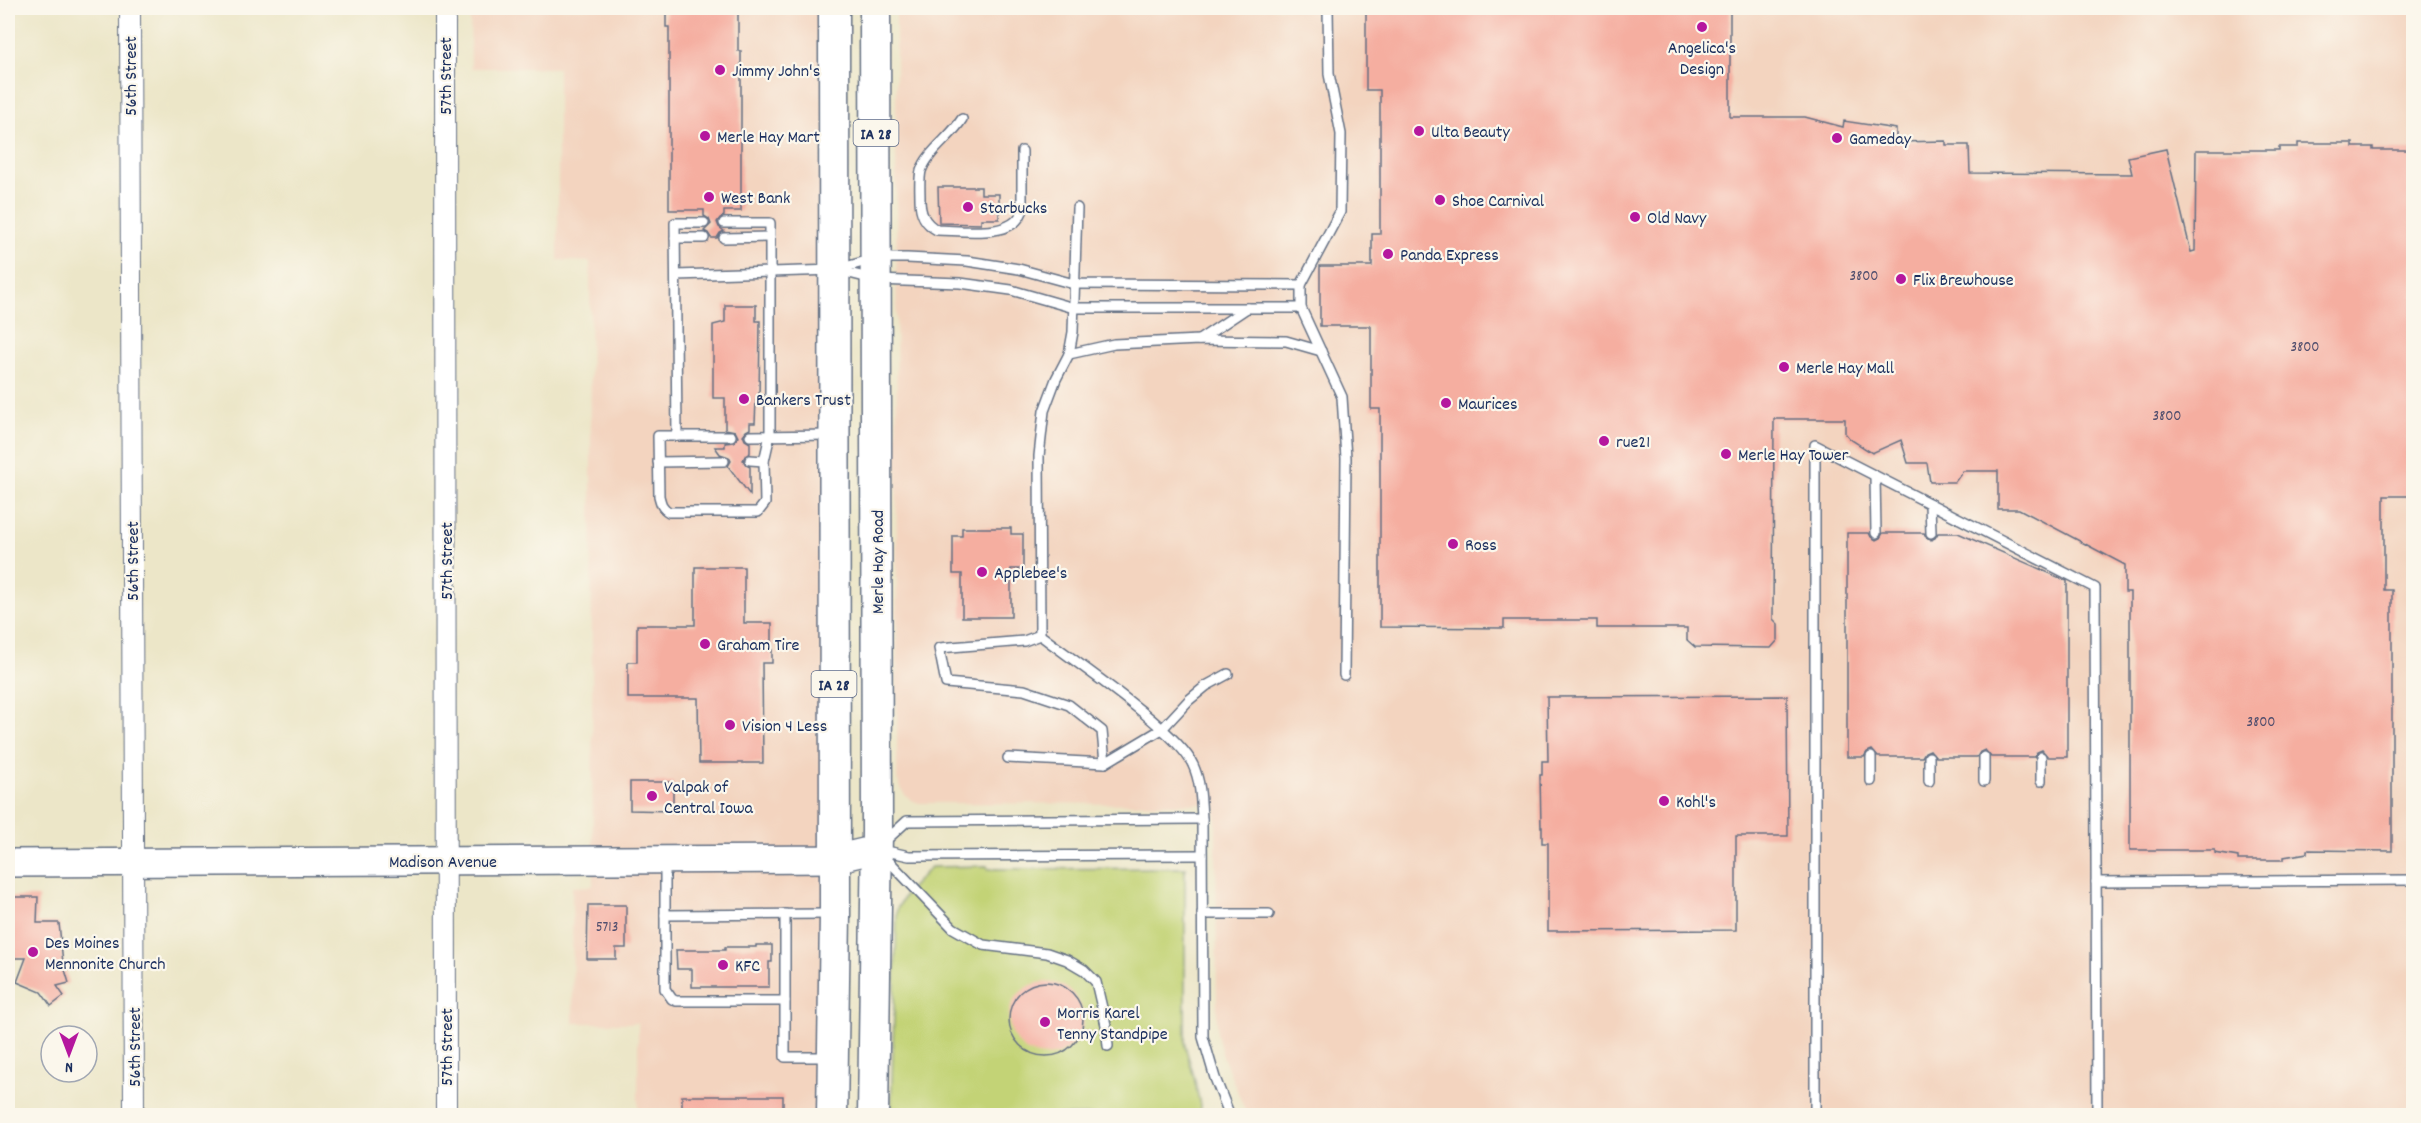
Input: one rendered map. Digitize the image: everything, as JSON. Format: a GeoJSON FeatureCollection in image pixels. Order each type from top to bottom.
{"type":"FeatureCollection","features":[{"type":"Feature","properties":{"kind":"main road","name":"IA 28"},"geometry":{"type":"LineString","coordinates":[[832,1116],[835,914],[834,8]]}},
{"type":"Feature","properties":{"kind":"main road","name":"Merle Hay Road"},"geometry":{"type":"LineString","coordinates":[[873,1116],[877,849],[875,8]]}},
{"type":"Feature","properties":{"kind":"street","name":"56th Street"},"geometry":{"type":"LineString","coordinates":[[130,8],[134,1116]]}},
{"type":"Feature","properties":{"kind":"street","name":"57th Street"},"geometry":{"type":"LineString","coordinates":[[445,8],[446,1116]]}},
{"type":"Feature","properties":{"kind":"street","name":"Madison Avenue"},"geometry":{"type":"LineString","coordinates":[[8,863],[834,859],[877,849]]}},
{"type":"Feature","properties":{"kind":"lane"},"geometry":{"type":"LineString","coordinates":[[1328,8],[1329,74],[1341,134],[1340,212],[1301,285],[1301,308],[1342,397],[1346,458],[1344,675]]}},
{"type":"Feature","properties":{"kind":"lane"},"geometry":{"type":"LineString","coordinates":[[962,119],[954,133],[925,164],[920,173],[922,216],[937,230],[1000,230],[1012,226],[1020,219],[1022,151]]}},
{"type":"Feature","properties":{"kind":"lane"},"geometry":{"type":"LineString","coordinates":[[1040,635],[1039,456],[1044,411],[1056,379],[1069,354],[1073,332],[1077,208]]}},
{"type":"Feature","properties":{"kind":"lane"},"geometry":{"type":"LineString","coordinates":[[677,436],[675,223],[704,223]]}},
{"type":"Feature","properties":{"kind":"lane"},"geometry":{"type":"LineString","coordinates":[[724,223],[770,223],[770,435],[764,461],[765,503],[758,512],[669,512],[661,505],[658,436],[731,436]]}},
{"type":"Feature","properties":{"kind":"lane"},"geometry":{"type":"LineString","coordinates":[[675,237],[704,237]]}},
{"type":"Feature","properties":{"kind":"lane"},"geometry":{"type":"LineString","coordinates":[[724,237],[770,237]]}},
{"type":"Feature","properties":{"kind":"lane"},"geometry":{"type":"LineString","coordinates":[[676,276],[877,269],[968,261],[1019,269],[1074,284],[1301,285]]}},
{"type":"Feature","properties":{"kind":"lane"},"geometry":{"type":"LineString","coordinates":[[835,270],[877,269],[1011,290],[1074,308],[1301,308]]}},
{"type":"Feature","properties":{"kind":"lane"},"geometry":{"type":"LineString","coordinates":[[1199,340],[1248,308]]}},
{"type":"Feature","properties":{"kind":"lane"},"geometry":{"type":"LineString","coordinates":[[1069,354],[1114,344],[1199,340],[1286,341],[1321,351]]}},
{"type":"Feature","properties":{"kind":"lane"},"geometry":{"type":"LineString","coordinates":[[750,436],[834,435]]}},
{"type":"Feature","properties":{"kind":"lane"},"geometry":{"type":"LineString","coordinates":[[1815,1116],[1815,445],[1990,534],[2042,565],[2095,588],[2097,1116]]}},
{"type":"Feature","properties":{"kind":"lane"},"geometry":{"type":"LineString","coordinates":[[750,460],[764,461]]}},
{"type":"Feature","properties":{"kind":"lane"},"geometry":{"type":"LineString","coordinates":[[658,462],[724,461]]}},
{"type":"Feature","properties":{"kind":"lane"},"geometry":{"type":"LineString","coordinates":[[1875,476],[1876,533]]}},
{"type":"Feature","properties":{"kind":"lane"},"geometry":{"type":"LineString","coordinates":[[1930,504],[1931,533]]}},
{"type":"Feature","properties":{"kind":"lane"},"geometry":{"type":"LineString","coordinates":[[1984,544],[1990,534]]}},
{"type":"Feature","properties":{"kind":"lane"},"geometry":{"type":"LineString","coordinates":[[1040,635],[1162,729],[1182,747],[1193,765],[1199,786],[1202,819],[1203,1037],[1215,1078],[1230,1116]]}},
{"type":"Feature","properties":{"kind":"lane"},"geometry":{"type":"LineString","coordinates":[[1040,635],[1024,641],[939,648],[946,683],[1024,690],[1070,705],[1102,731],[1105,763]]}},
{"type":"Feature","properties":{"kind":"lane"},"geometry":{"type":"LineString","coordinates":[[1008,758],[1105,763],[1162,729],[1189,700],[1206,686],[1228,674]]}},
{"type":"Feature","properties":{"kind":"lane"},"geometry":{"type":"LineString","coordinates":[[1871,757],[1871,781]]}},
{"type":"Feature","properties":{"kind":"lane"},"geometry":{"type":"LineString","coordinates":[[1929,757],[1929,781]]}},
{"type":"Feature","properties":{"kind":"lane"},"geometry":{"type":"LineString","coordinates":[[1984,757],[1984,781]]}},
{"type":"Feature","properties":{"kind":"lane"},"geometry":{"type":"LineString","coordinates":[[2041,757],[2041,781]]}},
{"type":"Feature","properties":{"kind":"lane"},"geometry":{"type":"LineString","coordinates":[[877,849],[907,821],[1202,819]]}},
{"type":"Feature","properties":{"kind":"lane"},"geometry":{"type":"LineString","coordinates":[[877,849],[909,856],[1202,855]]}},
{"type":"Feature","properties":{"kind":"lane"},"geometry":{"type":"LineString","coordinates":[[877,849],[953,928],[963,935],[983,945],[1047,953],[1067,960],[1084,970],[1096,982],[1108,1046]]}},
{"type":"Feature","properties":{"kind":"lane"},"geometry":{"type":"LineString","coordinates":[[665,859],[665,989],[672,999],[676,1002],[785,1002]]}},
{"type":"Feature","properties":{"kind":"lane"},"geometry":{"type":"LineString","coordinates":[[2096,882],[2414,880]]}},
{"type":"Feature","properties":{"kind":"lane"},"geometry":{"type":"LineString","coordinates":[[784,914],[785,1057],[833,1057]]}},
{"type":"Feature","properties":{"kind":"lane"},"geometry":{"type":"LineString","coordinates":[[665,915],[835,914]]}},
{"type":"Feature","properties":{"kind":"lane"},"geometry":{"type":"LineString","coordinates":[[1202,914],[1269,914]]}},
{"type":"Feature","properties":{"kind":"shaded area"},"geometry":{"type":"Polygon","coordinates":[[[470,8],[834,8],[832,1115],[638,1115],[638,1023],[573,1023],[572,887],[593,886],[590,262],[558,260],[558,68],[471,68],[470,8]]]}},
{"type":"Feature","properties":{"kind":"shaded area","name":"Merle Hay Mall"},"geometry":{"type":"Polygon","coordinates":[[[896,8],[2413,8],[2413,1115],[1247,1115],[1222,1054],[1217,1034],[1216,804],[919,803],[904,794],[897,779],[896,8]]]}},
{"type":"Feature","properties":{"kind":"green space"},"geometry":{"type":"Polygon","coordinates":[[[987,866],[988,869],[1185,868],[1185,1046],[1202,1115],[891,1116],[897,909],[907,892],[931,867],[987,866]]]}},
{"type":"Feature","properties":{"kind":"building","name":"Merle Hay Mart"},"geometry":{"type":"Polygon","coordinates":[[[666,8],[738,8],[738,51],[741,51],[741,211],[724,211],[724,216],[717,222],[724,231],[717,238],[711,238],[704,231],[711,224],[704,216],[704,210],[669,210],[669,27],[666,27],[666,8]]]}},
{"type":"Feature","properties":{"kind":"building","name":"Merle Hay Mall"},"geometry":{"type":"Polygon","coordinates":[[[1366,8],[1730,8],[1730,117],[1805,117],[1843,127],[1844,121],[1896,129],[1896,142],[1946,141],[1946,145],[1969,145],[1970,173],[2132,174],[2128,157],[2166,149],[2191,252],[2195,251],[2196,150],[2279,150],[2279,147],[2298,147],[2298,143],[2353,143],[2353,147],[2373,147],[2373,150],[2414,150],[2414,496],[2384,496],[2384,590],[2392,590],[2392,851],[2307,850],[2307,853],[2284,857],[2284,860],[2238,860],[2238,857],[2215,853],[2215,850],[2130,850],[2130,592],[2125,592],[2125,565],[2019,509],[1998,509],[1998,471],[1963,471],[1955,482],[1930,482],[1927,463],[1908,463],[1901,440],[1872,453],[1850,439],[1845,433],[1845,419],[1774,419],[1773,619],[1778,624],[1778,640],[1771,648],[1695,647],[1687,640],[1687,628],[1597,628],[1597,620],[1504,620],[1504,628],[1380,627],[1380,409],[1371,409],[1371,326],[1320,326],[1320,266],[1372,266],[1372,234],[1380,234],[1380,90],[1366,90],[1366,8]]]}},
{"type":"Feature","properties":{"kind":"building","name":"Starbucks"},"geometry":{"type":"Polygon","coordinates":[[[938,187],[981,187],[981,194],[999,194],[999,219],[981,219],[981,224],[939,223],[938,187]]]}},
{"type":"Feature","properties":{"kind":"building","name":"Bankers Trust"},"geometry":{"type":"Polygon","coordinates":[[[725,305],[756,305],[756,321],[760,321],[759,400],[756,400],[755,423],[750,423],[750,429],[743,435],[750,443],[750,453],[743,460],[750,467],[750,495],[728,466],[731,461],[729,457],[720,454],[715,447],[725,447],[725,443],[734,442],[738,437],[735,431],[725,429],[725,398],[713,398],[713,325],[725,322],[725,305]]]}},
{"type":"Feature","properties":{"kind":"building","name":"Applebee's"},"geometry":{"type":"Polygon","coordinates":[[[962,528],[1011,528],[1011,534],[1023,534],[1023,569],[1011,569],[1011,617],[962,617],[962,574],[953,574],[953,536],[962,536],[962,528]]]}},
{"type":"Feature","properties":{"kind":"building"},"geometry":{"type":"Polygon","coordinates":[[[1847,533],[1869,533],[1876,540],[1883,533],[1924,533],[1931,540],[1938,533],[1958,533],[2067,581],[2067,757],[2048,757],[2042,750],[2034,757],[1991,757],[1985,750],[1977,757],[1936,757],[1930,750],[1922,757],[1878,757],[1872,750],[1864,757],[1847,757],[1847,533]]]}},
{"type":"Feature","properties":{"kind":"building","name":"Graham Tire"},"geometry":{"type":"Polygon","coordinates":[[[695,567],[744,567],[744,623],[772,623],[772,663],[762,663],[763,763],[699,763],[698,698],[628,698],[628,662],[637,662],[637,625],[695,625],[695,567]]]}},
{"type":"Feature","properties":{"kind":"building","name":"Kohl's"},"geometry":{"type":"Polygon","coordinates":[[[1787,696],[1788,836],[1736,836],[1736,930],[1548,931],[1548,843],[1542,843],[1540,775],[1542,775],[1542,761],[1548,761],[1547,697],[1787,696]]]}},
{"type":"Feature","properties":{"kind":"building","name":"Valpak of Central Iowa"},"geometry":{"type":"Polygon","coordinates":[[[630,782],[673,782],[673,811],[630,810],[630,782]]]}},
{"type":"Feature","properties":{"kind":"building","name":"Des Moines Mennonite Church"},"geometry":{"type":"Polygon","coordinates":[[[8,897],[38,897],[37,923],[59,923],[63,963],[69,983],[57,986],[64,996],[51,1006],[41,992],[17,982],[26,958],[8,958],[8,897]]]}},
{"type":"Feature","properties":{"kind":"building"},"geometry":{"type":"Polygon","coordinates":[[[588,905],[626,905],[626,948],[616,948],[616,959],[587,959],[588,905]]]}},
{"type":"Feature","properties":{"kind":"building","name":"KFC"},"geometry":{"type":"Polygon","coordinates":[[[756,945],[772,945],[769,987],[692,987],[692,969],[677,969],[676,950],[725,950],[725,947],[756,947],[756,945]]]}},
{"type":"Feature","properties":{"kind":"building","name":"Morris Karel Tenny Standpipe"},"geometry":{"type":"Polygon","coordinates":[[[1039,982],[1053,982],[1067,988],[1077,998],[1083,1012],[1081,1033],[1067,1050],[1053,1056],[1039,1056],[1025,1050],[1015,1040],[1009,1026],[1009,1012],[1015,998],[1025,988],[1039,982]]]}},
{"type":"Feature","properties":{"kind":"building"},"geometry":{"type":"Polygon","coordinates":[[[682,1096],[783,1096],[783,1116],[682,1116],[682,1096]]]}},
{"type":"Feature","properties":{"kind":"place","name":"Angelica's Design"},"geometry":{"type":"Point","coordinates":[1702,27]}},
{"type":"Feature","properties":{"kind":"place","name":"Jimmy John's"},"geometry":{"type":"Point","coordinates":[720,70]}},
{"type":"Feature","properties":{"kind":"place","name":"Ulta Beauty"},"geometry":{"type":"Point","coordinates":[1419,131]}},
{"type":"Feature","properties":{"kind":"place","name":"Merle Hay Mart"},"geometry":{"type":"Point","coordinates":[705,136]}},
{"type":"Feature","properties":{"kind":"place","name":"Gameday"},"geometry":{"type":"Point","coordinates":[1837,138]}},
{"type":"Feature","properties":{"kind":"place","name":"West Bank"},"geometry":{"type":"Point","coordinates":[709,197]}},
{"type":"Feature","properties":{"kind":"place","name":"Shoe Carnival"},"geometry":{"type":"Point","coordinates":[1440,200]}},
{"type":"Feature","properties":{"kind":"place","name":"Starbucks"},"geometry":{"type":"Point","coordinates":[968,207]}},
{"type":"Feature","properties":{"kind":"place","name":"Old Navy"},"geometry":{"type":"Point","coordinates":[1635,217]}},
{"type":"Feature","properties":{"kind":"place","name":"Panda Express"},"geometry":{"type":"Point","coordinates":[1388,254]}},
{"type":"Feature","properties":{"kind":"place","name":"Flix Brewhouse"},"geometry":{"type":"Point","coordinates":[1901,279]}},
{"type":"Feature","properties":{"kind":"place","name":"Merle Hay Mall"},"geometry":{"type":"Point","coordinates":[1784,367]}},
{"type":"Feature","properties":{"kind":"place","name":"Bankers Trust"},"geometry":{"type":"Point","coordinates":[744,399]}},
{"type":"Feature","properties":{"kind":"place","name":"Maurices"},"geometry":{"type":"Point","coordinates":[1446,403]}},
{"type":"Feature","properties":{"kind":"place","name":"rue21"},"geometry":{"type":"Point","coordinates":[1604,441]}},
{"type":"Feature","properties":{"kind":"place","name":"Merle Hay Tower"},"geometry":{"type":"Point","coordinates":[1726,454]}},
{"type":"Feature","properties":{"kind":"place","name":"Ross"},"geometry":{"type":"Point","coordinates":[1453,544]}},
{"type":"Feature","properties":{"kind":"place","name":"Applebee's"},"geometry":{"type":"Point","coordinates":[982,572]}},
{"type":"Feature","properties":{"kind":"place","name":"Graham Tire"},"geometry":{"type":"Point","coordinates":[705,644]}},
{"type":"Feature","properties":{"kind":"place","name":"Vision 4 Less"},"geometry":{"type":"Point","coordinates":[730,725]}},
{"type":"Feature","properties":{"kind":"place","name":"Valpak of Central Iowa"},"geometry":{"type":"Point","coordinates":[652,796]}},
{"type":"Feature","properties":{"kind":"place","name":"Kohl's"},"geometry":{"type":"Point","coordinates":[1664,801]}},
{"type":"Feature","properties":{"kind":"place","name":"Des Moines Mennonite Church"},"geometry":{"type":"Point","coordinates":[33,952]}},
{"type":"Feature","properties":{"kind":"place","name":"KFC"},"geometry":{"type":"Point","coordinates":[723,965]}},
{"type":"Feature","properties":{"kind":"place","name":"Morris Karel Tenny Standpipe"},"geometry":{"type":"Point","coordinates":[1045,1022]}}]}
